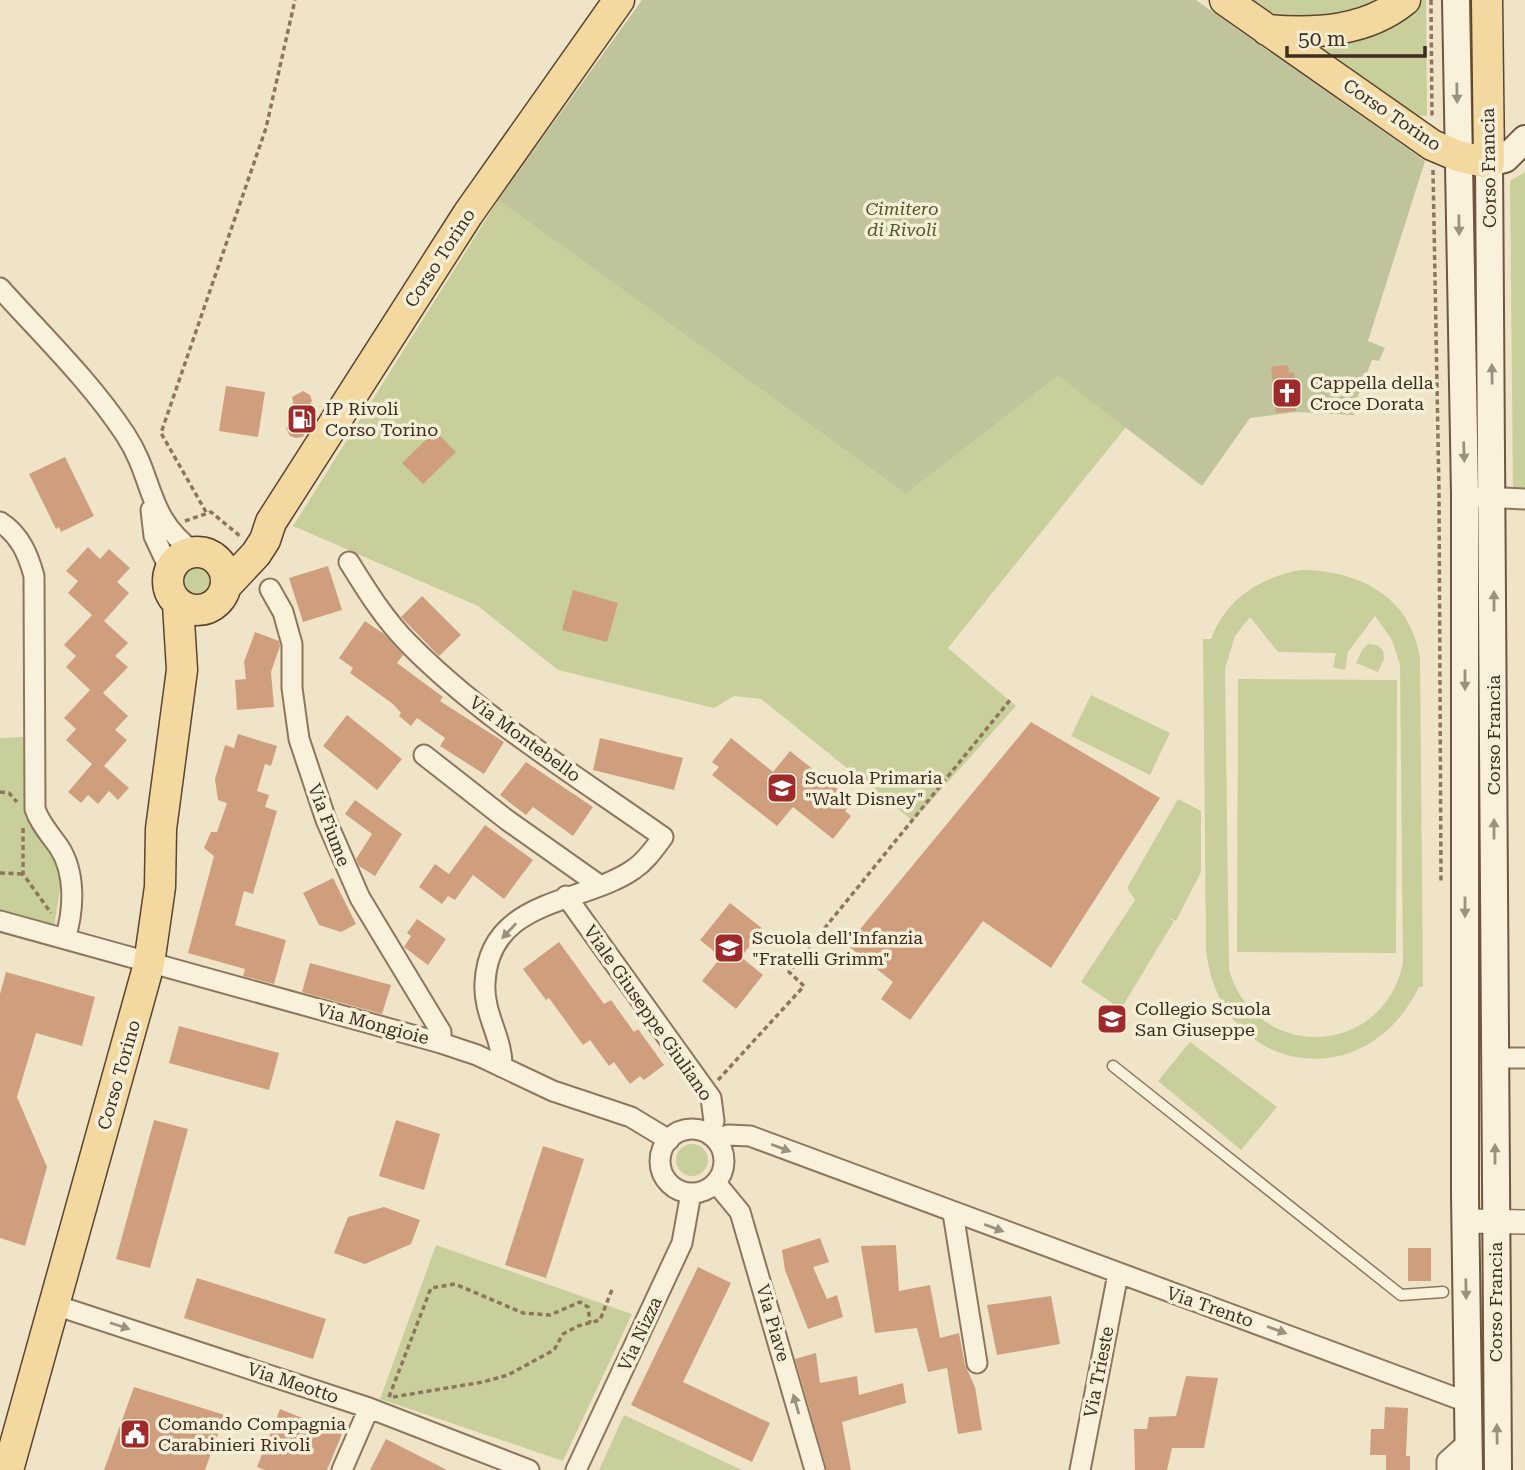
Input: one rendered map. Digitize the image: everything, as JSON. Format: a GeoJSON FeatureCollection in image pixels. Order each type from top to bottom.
{"type":"FeatureCollection","features":[{"type":"Feature","properties":{"kind":"main road","name":"Corso Torino"},"geometry":{"type":"LineString","coordinates":[[226,586],[256,554],[265,540],[271,522],[468,214],[620,0]]}},
{"type":"Feature","properties":{"kind":"main road","name":"Corso Torino"},"geometry":{"type":"LineString","coordinates":[[1225,0],[1445,151]]}},
{"type":"Feature","properties":{"kind":"main road"},"geometry":{"type":"LineString","coordinates":[[1267,30],[1298,33],[1352,26],[1374,19],[1405,0]]}},
{"type":"Feature","properties":{"kind":"main road","name":"Corso Francia"},"geometry":{"type":"LineString","coordinates":[[1457,0],[1445,151],[1465,494],[1465,1221],[1469,1470]]}},
{"type":"Feature","properties":{"kind":"main road","name":"Corso Francia"},"geometry":{"type":"LineString","coordinates":[[1487,0],[1513,152],[1493,500],[1498,1470]]}},
{"type":"Feature","properties":{"kind":"main road"},"geometry":{"type":"LineString","coordinates":[[1445,151],[1513,152]]}},
{"type":"Feature","properties":{"kind":"main road","name":"Corso Torino"},"geometry":{"type":"LineString","coordinates":[[202,554],[245,541],[271,522]]}},
{"type":"Feature","properties":{"kind":"main road"},"geometry":{"type":"LineString","coordinates":[[202,554],[223,568],[226,586],[220,600],[192,607],[168,587],[170,570],[177,560],[202,554]]}},
{"type":"Feature","properties":{"kind":"main road","name":"Corso Torino"},"geometry":{"type":"LineString","coordinates":[[8,1470],[149,964],[160,887],[161,828],[192,607]]}},
{"type":"Feature","properties":{"kind":"street"},"geometry":{"type":"LineString","coordinates":[[0,288],[109,410],[136,455],[150,498],[167,529],[202,554]]}},
{"type":"Feature","properties":{"kind":"street"},"geometry":{"type":"LineString","coordinates":[[1465,494],[1493,500],[1525,499]]}},
{"type":"Feature","properties":{"kind":"street"},"geometry":{"type":"LineString","coordinates":[[150,498],[154,536],[170,570]]}},
{"type":"Feature","properties":{"kind":"street"},"geometry":{"type":"LineString","coordinates":[[0,522],[12,530],[23,545],[34,576],[35,809],[40,822],[66,859],[70,872],[71,905],[66,937]]}},
{"type":"Feature","properties":{"kind":"street","name":"Via Montebello"},"geometry":{"type":"LineString","coordinates":[[349,562],[386,618],[408,644],[464,695],[663,837],[649,857],[634,869],[534,910],[510,928],[490,960],[485,981],[489,1022],[502,1054],[502,1067]]}},
{"type":"Feature","properties":{"kind":"street","name":"Via Fiume"},"geometry":{"type":"LineString","coordinates":[[270,589],[283,612],[292,644],[292,688],[299,739],[326,820],[360,898],[441,1032],[441,1043]]}},
{"type":"Feature","properties":{"kind":"street"},"geometry":{"type":"LineString","coordinates":[[424,755],[507,820],[599,885]]}},
{"type":"Feature","properties":{"kind":"street","name":"Viale Giuseppe Giuliano"},"geometry":{"type":"LineString","coordinates":[[566,896],[707,1092],[714,1107],[713,1137]]}},
{"type":"Feature","properties":{"kind":"street","name":"Via Mongioie"},"geometry":{"type":"LineString","coordinates":[[0,921],[66,937],[149,964],[441,1043],[553,1091],[631,1117],[669,1140]]}},
{"type":"Feature","properties":{"kind":"street"},"geometry":{"type":"LineString","coordinates":[[1495,1058],[1525,1058]]}},
{"type":"Feature","properties":{"kind":"street"},"geometry":{"type":"LineString","coordinates":[[685,1130],[713,1137],[724,1158],[721,1175],[716,1183],[708,1189],[691,1193],[672,1186],[661,1168],[664,1148],[669,1140],[685,1130]]}},
{"type":"Feature","properties":{"kind":"street","name":"Via Trento"},"geometry":{"type":"LineString","coordinates":[[713,1137],[750,1136],[1118,1275],[1468,1402]]}},
{"type":"Feature","properties":{"kind":"street","name":"Via Piave"},"geometry":{"type":"LineString","coordinates":[[716,1183],[740,1212],[815,1470]]}},
{"type":"Feature","properties":{"kind":"street","name":"Via Nizza"},"geometry":{"type":"LineString","coordinates":[[576,1470],[682,1243],[691,1193]]}},
{"type":"Feature","properties":{"kind":"street"},"geometry":{"type":"LineString","coordinates":[[953,1213],[977,1363]]}},
{"type":"Feature","properties":{"kind":"street"},"geometry":{"type":"LineString","coordinates":[[1465,1221],[1525,1222]]}},
{"type":"Feature","properties":{"kind":"street","name":"Via Trieste"},"geometry":{"type":"LineString","coordinates":[[1080,1470],[1118,1275]]}},
{"type":"Feature","properties":{"kind":"street","name":"Via Meotto"},"geometry":{"type":"LineString","coordinates":[[55,1305],[369,1408],[529,1470]]}},
{"type":"Feature","properties":{"kind":"street"},"geometry":{"type":"LineString","coordinates":[[342,1470],[369,1408]]}},
{"type":"Feature","properties":{"kind":"street"},"geometry":{"type":"LineString","coordinates":[[1447,1470],[1447,1461],[1468,1442]]}},
{"type":"Feature","properties":{"kind":"lane"},"geometry":{"type":"LineString","coordinates":[[1113,1066],[1401,1294],[1443,1292]]}},
{"type":"Feature","properties":{"kind":"path"},"geometry":{"type":"LineString","coordinates":[[206,512],[161,433],[266,128],[295,0]]}},
{"type":"Feature","properties":{"kind":"path"},"geometry":{"type":"LineString","coordinates":[[1431,0],[1445,151],[1439,492],[1441,892]]}},
{"type":"Feature","properties":{"kind":"path"},"geometry":{"type":"LineString","coordinates":[[167,529],[206,512],[218,515],[245,541]]}},
{"type":"Feature","properties":{"kind":"path"},"geometry":{"type":"LineString","coordinates":[[707,1092],[804,986],[789,972],[1010,700]]}},
{"type":"Feature","properties":{"kind":"path"},"geometry":{"type":"LineString","coordinates":[[0,792],[9,793],[23,807]]}},
{"type":"Feature","properties":{"kind":"path"},"geometry":{"type":"LineString","coordinates":[[23,819],[23,874],[66,937]]}},
{"type":"Feature","properties":{"kind":"path"},"geometry":{"type":"LineString","coordinates":[[0,873],[23,874]]}},
{"type":"Feature","properties":{"kind":"path"},"geometry":{"type":"LineString","coordinates":[[388,1399],[431,1288],[455,1284],[523,1313],[550,1315],[580,1303],[588,1307],[590,1322]]}},
{"type":"Feature","properties":{"kind":"path"},"geometry":{"type":"LineString","coordinates":[[369,1408],[388,1399],[508,1375],[554,1350],[563,1334],[600,1320],[613,1287]]}},
{"type":"Feature","properties":{"kind":"green space","name":"Cimitero di Rivoli"},"geometry":{"type":"Polygon","coordinates":[[[642,0],[1196,0],[1425,161],[1368,341],[1385,348],[1379,361],[1372,360],[1354,406],[1354,415],[1296,412],[1250,418],[1202,486],[1058,376],[906,494],[498,200],[642,0]]]}},
{"type":"Feature","properties":{"kind":"green space"},"geometry":{"type":"Polygon","coordinates":[[[1254,0],[1388,0],[1339,19],[1276,16],[1254,0]]]}},
{"type":"Feature","properties":{"kind":"green space"},"geometry":{"type":"Polygon","coordinates":[[[1415,0],[1426,0],[1427,116],[1413,115],[1300,37],[1415,0]]]}},
{"type":"Feature","properties":{"kind":"green space"},"geometry":{"type":"Polygon","coordinates":[[[1525,172],[1525,490],[1513,491],[1510,181],[1525,172]]]}},
{"type":"Feature","properties":{"kind":"green space"},"geometry":{"type":"Polygon","coordinates":[[[498,200],[906,494],[1058,376],[1126,427],[948,648],[1016,706],[913,821],[761,699],[734,696],[714,708],[558,670],[478,606],[293,526],[498,200]]]}},
{"type":"Feature","properties":{"kind":"green space"},"geometry":{"type":"Polygon","coordinates":[[[197,566],[207,571],[212,581],[207,591],[197,596],[187,591],[182,581],[187,571],[197,566]]]}},
{"type":"Feature","properties":{"kind":"green space"},"geometry":{"type":"Polygon","coordinates":[[[1301,570],[1322,571],[1361,581],[1378,591],[1406,618],[1415,636],[1420,658],[1423,987],[1419,987],[1395,1023],[1365,1046],[1332,1057],[1298,1057],[1265,1046],[1238,1024],[1217,992],[1206,950],[1203,639],[1211,639],[1226,612],[1246,592],[1286,573],[1301,570]],[[1375,616],[1348,652],[1345,670],[1333,667],[1336,653],[1278,652],[1250,617],[1235,636],[1225,669],[1229,970],[1244,1000],[1265,1022],[1291,1034],[1319,1037],[1347,1031],[1371,1017],[1391,994],[1403,963],[1400,665],[1392,640],[1375,616]]]}},
{"type":"Feature","properties":{"kind":"green space"},"geometry":{"type":"Polygon","coordinates":[[[1368,644],[1377,645],[1383,650],[1384,659],[1378,672],[1356,663],[1368,644]]]}},
{"type":"Feature","properties":{"kind":"green space"},"geometry":{"type":"Polygon","coordinates":[[[1238,679],[1397,680],[1396,953],[1237,952],[1238,679]]]}},
{"type":"Feature","properties":{"kind":"green space"},"geometry":{"type":"Polygon","coordinates":[[[1091,695],[1170,733],[1150,775],[1071,736],[1091,695]]]}},
{"type":"Feature","properties":{"kind":"green space"},"geometry":{"type":"Polygon","coordinates":[[[25,737],[29,824],[50,849],[62,876],[54,927],[0,913],[0,738],[25,737]]]}},
{"type":"Feature","properties":{"kind":"green space"},"geometry":{"type":"Polygon","coordinates":[[[1178,799],[1201,811],[1201,872],[1176,921],[1162,914],[1174,921],[1121,1009],[1081,982],[1135,900],[1127,888],[1178,799]]]}},
{"type":"Feature","properties":{"kind":"green space"},"geometry":{"type":"Polygon","coordinates":[[[1190,1042],[1277,1107],[1241,1150],[1158,1081],[1190,1042]]]}},
{"type":"Feature","properties":{"kind":"green space"},"geometry":{"type":"Polygon","coordinates":[[[692,1144],[703,1149],[708,1160],[703,1171],[692,1176],[681,1171],[676,1160],[681,1149],[692,1144]]]}},
{"type":"Feature","properties":{"kind":"green space"},"geometry":{"type":"Polygon","coordinates":[[[436,1245],[632,1314],[563,1461],[380,1399],[436,1245]]]}},
{"type":"Feature","properties":{"kind":"green space"},"geometry":{"type":"Polygon","coordinates":[[[624,1415],[742,1470],[599,1470],[624,1415]]]}},
{"type":"Feature","properties":{"kind":"building","name":"Cappella della Croce Dorata"},"geometry":{"type":"Polygon","coordinates":[[[1288,365],[1289,373],[1294,372],[1295,382],[1298,381],[1300,405],[1296,406],[1296,411],[1276,413],[1271,367],[1288,365]]]}},
{"type":"Feature","properties":{"kind":"building"},"geometry":{"type":"Polygon","coordinates":[[[226,386],[265,392],[258,437],[219,431],[226,386]]]}},
{"type":"Feature","properties":{"kind":"building"},"geometry":{"type":"Polygon","coordinates":[[[303,391],[310,395],[312,401],[302,415],[308,428],[303,437],[296,438],[290,436],[286,428],[295,414],[292,397],[303,391]]]}},
{"type":"Feature","properties":{"kind":"building"},"geometry":{"type":"Polygon","coordinates":[[[435,431],[456,452],[423,484],[402,463],[435,431]]]}},
{"type":"Feature","properties":{"kind":"building"},"geometry":{"type":"Polygon","coordinates":[[[65,457],[94,516],[61,532],[59,527],[56,529],[29,474],[65,457]]]}},
{"type":"Feature","properties":{"kind":"building"},"geometry":{"type":"Polygon","coordinates":[[[88,547],[100,559],[109,549],[130,568],[117,582],[129,593],[104,621],[128,643],[115,656],[128,667],[103,693],[128,716],[115,730],[127,740],[104,766],[129,788],[118,800],[109,791],[98,804],[88,795],[81,803],[68,792],[92,764],[66,740],[76,729],[64,718],[90,690],[66,667],[76,656],[64,645],[92,615],[68,593],[78,581],[66,571],[88,547]]]}},
{"type":"Feature","properties":{"kind":"building"},"geometry":{"type":"Polygon","coordinates":[[[328,566],[342,610],[303,622],[289,578],[328,566]]]}},
{"type":"Feature","properties":{"kind":"building"},"geometry":{"type":"Polygon","coordinates":[[[573,590],[618,603],[607,642],[562,630],[573,590]]]}},
{"type":"Feature","properties":{"kind":"building"},"geometry":{"type":"Polygon","coordinates":[[[422,596],[461,635],[439,656],[401,617],[422,596]]]}},
{"type":"Feature","properties":{"kind":"building"},"geometry":{"type":"Polygon","coordinates":[[[365,621],[384,634],[403,655],[397,663],[443,697],[440,701],[504,742],[484,774],[440,746],[445,738],[417,718],[411,726],[399,716],[401,713],[393,704],[350,673],[353,668],[339,658],[365,621]]]}},
{"type":"Feature","properties":{"kind":"building"},"geometry":{"type":"Polygon","coordinates":[[[255,632],[279,641],[280,646],[271,672],[274,707],[237,710],[235,680],[246,679],[244,662],[255,632]]]}},
{"type":"Feature","properties":{"kind":"building"},"geometry":{"type":"Polygon","coordinates":[[[347,715],[402,759],[377,790],[323,746],[347,715]]]}},
{"type":"Feature","properties":{"kind":"building"},"geometry":{"type":"Polygon","coordinates":[[[1031,722],[1160,798],[1051,968],[983,921],[910,1020],[881,999],[893,982],[847,945],[1031,722]]]}},
{"type":"Feature","properties":{"kind":"building"},"geometry":{"type":"Polygon","coordinates":[[[238,734],[277,746],[271,766],[265,764],[257,791],[269,795],[265,807],[277,811],[253,894],[244,891],[235,925],[286,940],[274,984],[243,976],[245,969],[188,953],[214,856],[204,848],[211,832],[217,832],[227,803],[218,800],[215,779],[225,745],[234,748],[238,734]]]}},
{"type":"Feature","properties":{"kind":"building"},"geometry":{"type":"Polygon","coordinates":[[[600,738],[683,758],[674,790],[593,770],[600,738]]]}},
{"type":"Feature","properties":{"kind":"building","name":"Scuola Primaria \"Walt Disney\""},"geometry":{"type":"Polygon","coordinates":[[[731,738],[773,772],[790,751],[853,801],[845,811],[851,816],[833,839],[793,807],[777,826],[712,775],[719,767],[712,762],[731,738]]]}},
{"type":"Feature","properties":{"kind":"building"},"geometry":{"type":"Polygon","coordinates":[[[526,762],[593,807],[573,836],[533,807],[526,815],[500,795],[526,762]]]}},
{"type":"Feature","properties":{"kind":"building"},"geometry":{"type":"Polygon","coordinates":[[[355,800],[402,834],[375,876],[359,866],[356,859],[372,834],[345,814],[355,800]]]}},
{"type":"Feature","properties":{"kind":"building"},"geometry":{"type":"Polygon","coordinates":[[[485,825],[533,860],[504,899],[473,875],[455,900],[448,896],[442,904],[419,887],[435,864],[449,874],[485,825]]]}},
{"type":"Feature","properties":{"kind":"building"},"geometry":{"type":"Polygon","coordinates":[[[333,878],[356,924],[341,932],[319,925],[303,893],[333,878]]]}},
{"type":"Feature","properties":{"kind":"building","name":"Scuola dell'Infanzia \"Fratelli Grimm\""},"geometry":{"type":"Polygon","coordinates":[[[730,903],[763,929],[741,957],[763,975],[736,1009],[702,981],[721,957],[700,940],[730,903]]]}},
{"type":"Feature","properties":{"kind":"building"},"geometry":{"type":"Polygon","coordinates":[[[417,919],[446,939],[428,965],[404,947],[411,936],[407,933],[417,919]]]}},
{"type":"Feature","properties":{"kind":"building"},"geometry":{"type":"Polygon","coordinates":[[[559,942],[604,1004],[611,1000],[634,1032],[638,1029],[664,1065],[644,1080],[640,1076],[630,1084],[614,1062],[609,1066],[590,1040],[583,1045],[549,998],[546,1000],[523,969],[559,942]]]}},
{"type":"Feature","properties":{"kind":"building"},"geometry":{"type":"Polygon","coordinates":[[[310,963],[391,985],[382,1014],[302,992],[310,963]]]}},
{"type":"Feature","properties":{"kind":"building"},"geometry":{"type":"Polygon","coordinates":[[[6,972],[95,997],[82,1046],[36,1033],[17,1097],[47,1167],[25,1246],[0,1238],[0,994],[6,972]]]}},
{"type":"Feature","properties":{"kind":"building"},"geometry":{"type":"Polygon","coordinates":[[[179,1026],[279,1053],[269,1090],[169,1063],[179,1026]]]}},
{"type":"Feature","properties":{"kind":"building"},"geometry":{"type":"Polygon","coordinates":[[[154,1120],[188,1129],[150,1268],[116,1259],[154,1120]]]}},
{"type":"Feature","properties":{"kind":"building"},"geometry":{"type":"Polygon","coordinates":[[[396,1120],[440,1134],[424,1190],[379,1176],[396,1120]]]}},
{"type":"Feature","properties":{"kind":"building"},"geometry":{"type":"Polygon","coordinates":[[[543,1146],[584,1159],[546,1278],[505,1265],[543,1146]]]}},
{"type":"Feature","properties":{"kind":"building"},"geometry":{"type":"Polygon","coordinates":[[[384,1207],[420,1220],[411,1244],[365,1264],[334,1253],[348,1217],[384,1207]]]}},
{"type":"Feature","properties":{"kind":"building"},"geometry":{"type":"Polygon","coordinates":[[[820,1238],[829,1262],[813,1267],[827,1299],[837,1295],[843,1317],[808,1329],[785,1270],[782,1250],[820,1238]]]}},
{"type":"Feature","properties":{"kind":"building"},"geometry":{"type":"Polygon","coordinates":[[[896,1245],[899,1291],[930,1285],[940,1338],[959,1333],[965,1365],[975,1387],[982,1430],[958,1434],[947,1368],[928,1372],[917,1328],[875,1333],[861,1246],[896,1245]]]}},
{"type":"Feature","properties":{"kind":"building"},"geometry":{"type":"Polygon","coordinates":[[[1408,1248],[1431,1248],[1431,1281],[1408,1281],[1408,1248]]]}},
{"type":"Feature","properties":{"kind":"building"},"geometry":{"type":"Polygon","coordinates":[[[698,1267],[731,1283],[683,1382],[770,1423],[752,1462],[631,1405],[698,1267]]]}},
{"type":"Feature","properties":{"kind":"building"},"geometry":{"type":"Polygon","coordinates":[[[197,1278],[326,1319],[313,1359],[184,1318],[197,1278]]]}},
{"type":"Feature","properties":{"kind":"building"},"geometry":{"type":"Polygon","coordinates":[[[1051,1296],[1060,1344],[997,1355],[987,1305],[1051,1296]]]}},
{"type":"Feature","properties":{"kind":"building"},"geometry":{"type":"Polygon","coordinates":[[[816,1353],[820,1383],[857,1376],[859,1395],[903,1383],[906,1403],[842,1422],[851,1470],[827,1470],[795,1359],[816,1353]]]}},
{"type":"Feature","properties":{"kind":"building"},"geometry":{"type":"Polygon","coordinates":[[[1186,1376],[1218,1378],[1204,1448],[1172,1448],[1167,1470],[1135,1470],[1134,1429],[1147,1429],[1149,1417],[1176,1416],[1186,1376]]]}},
{"type":"Feature","properties":{"kind":"building"},"geometry":{"type":"Polygon","coordinates":[[[134,1387],[225,1415],[205,1470],[104,1470],[134,1387]]]}},
{"type":"Feature","properties":{"kind":"building"},"geometry":{"type":"Polygon","coordinates":[[[1385,1407],[1408,1408],[1406,1456],[1410,1456],[1410,1470],[1386,1470],[1386,1455],[1370,1455],[1371,1429],[1384,1429],[1385,1407]]]}},
{"type":"Feature","properties":{"kind":"building"},"geometry":{"type":"Polygon","coordinates":[[[280,1409],[342,1434],[327,1470],[265,1470],[257,1467],[280,1409]]]}},
{"type":"Feature","properties":{"kind":"building"},"geometry":{"type":"Polygon","coordinates":[[[386,1439],[447,1470],[370,1470],[386,1439]]]}},
{"type":"Feature","properties":{"kind":"place","name":"Cappella della Croce Dorata"},"geometry":{"type":"Point","coordinates":[1287,393]}},
{"type":"Feature","properties":{"kind":"place","name":"IP Rivoli Corso Torino"},"geometry":{"type":"Point","coordinates":[302,419]}},
{"type":"Feature","properties":{"kind":"place","name":"Scuola Primaria \"Walt Disney\""},"geometry":{"type":"Point","coordinates":[782,788]}},
{"type":"Feature","properties":{"kind":"place","name":"Scuola dell'Infanzia \"Fratelli Grimm\""},"geometry":{"type":"Point","coordinates":[729,948]}},
{"type":"Feature","properties":{"kind":"place","name":"Collegio Scuola San Giuseppe"},"geometry":{"type":"Point","coordinates":[1112,1019]}},
{"type":"Feature","properties":{"kind":"place","name":"Comando Compagnia Carabinieri Rivoli"},"geometry":{"type":"Point","coordinates":[135,1434]}}]}
